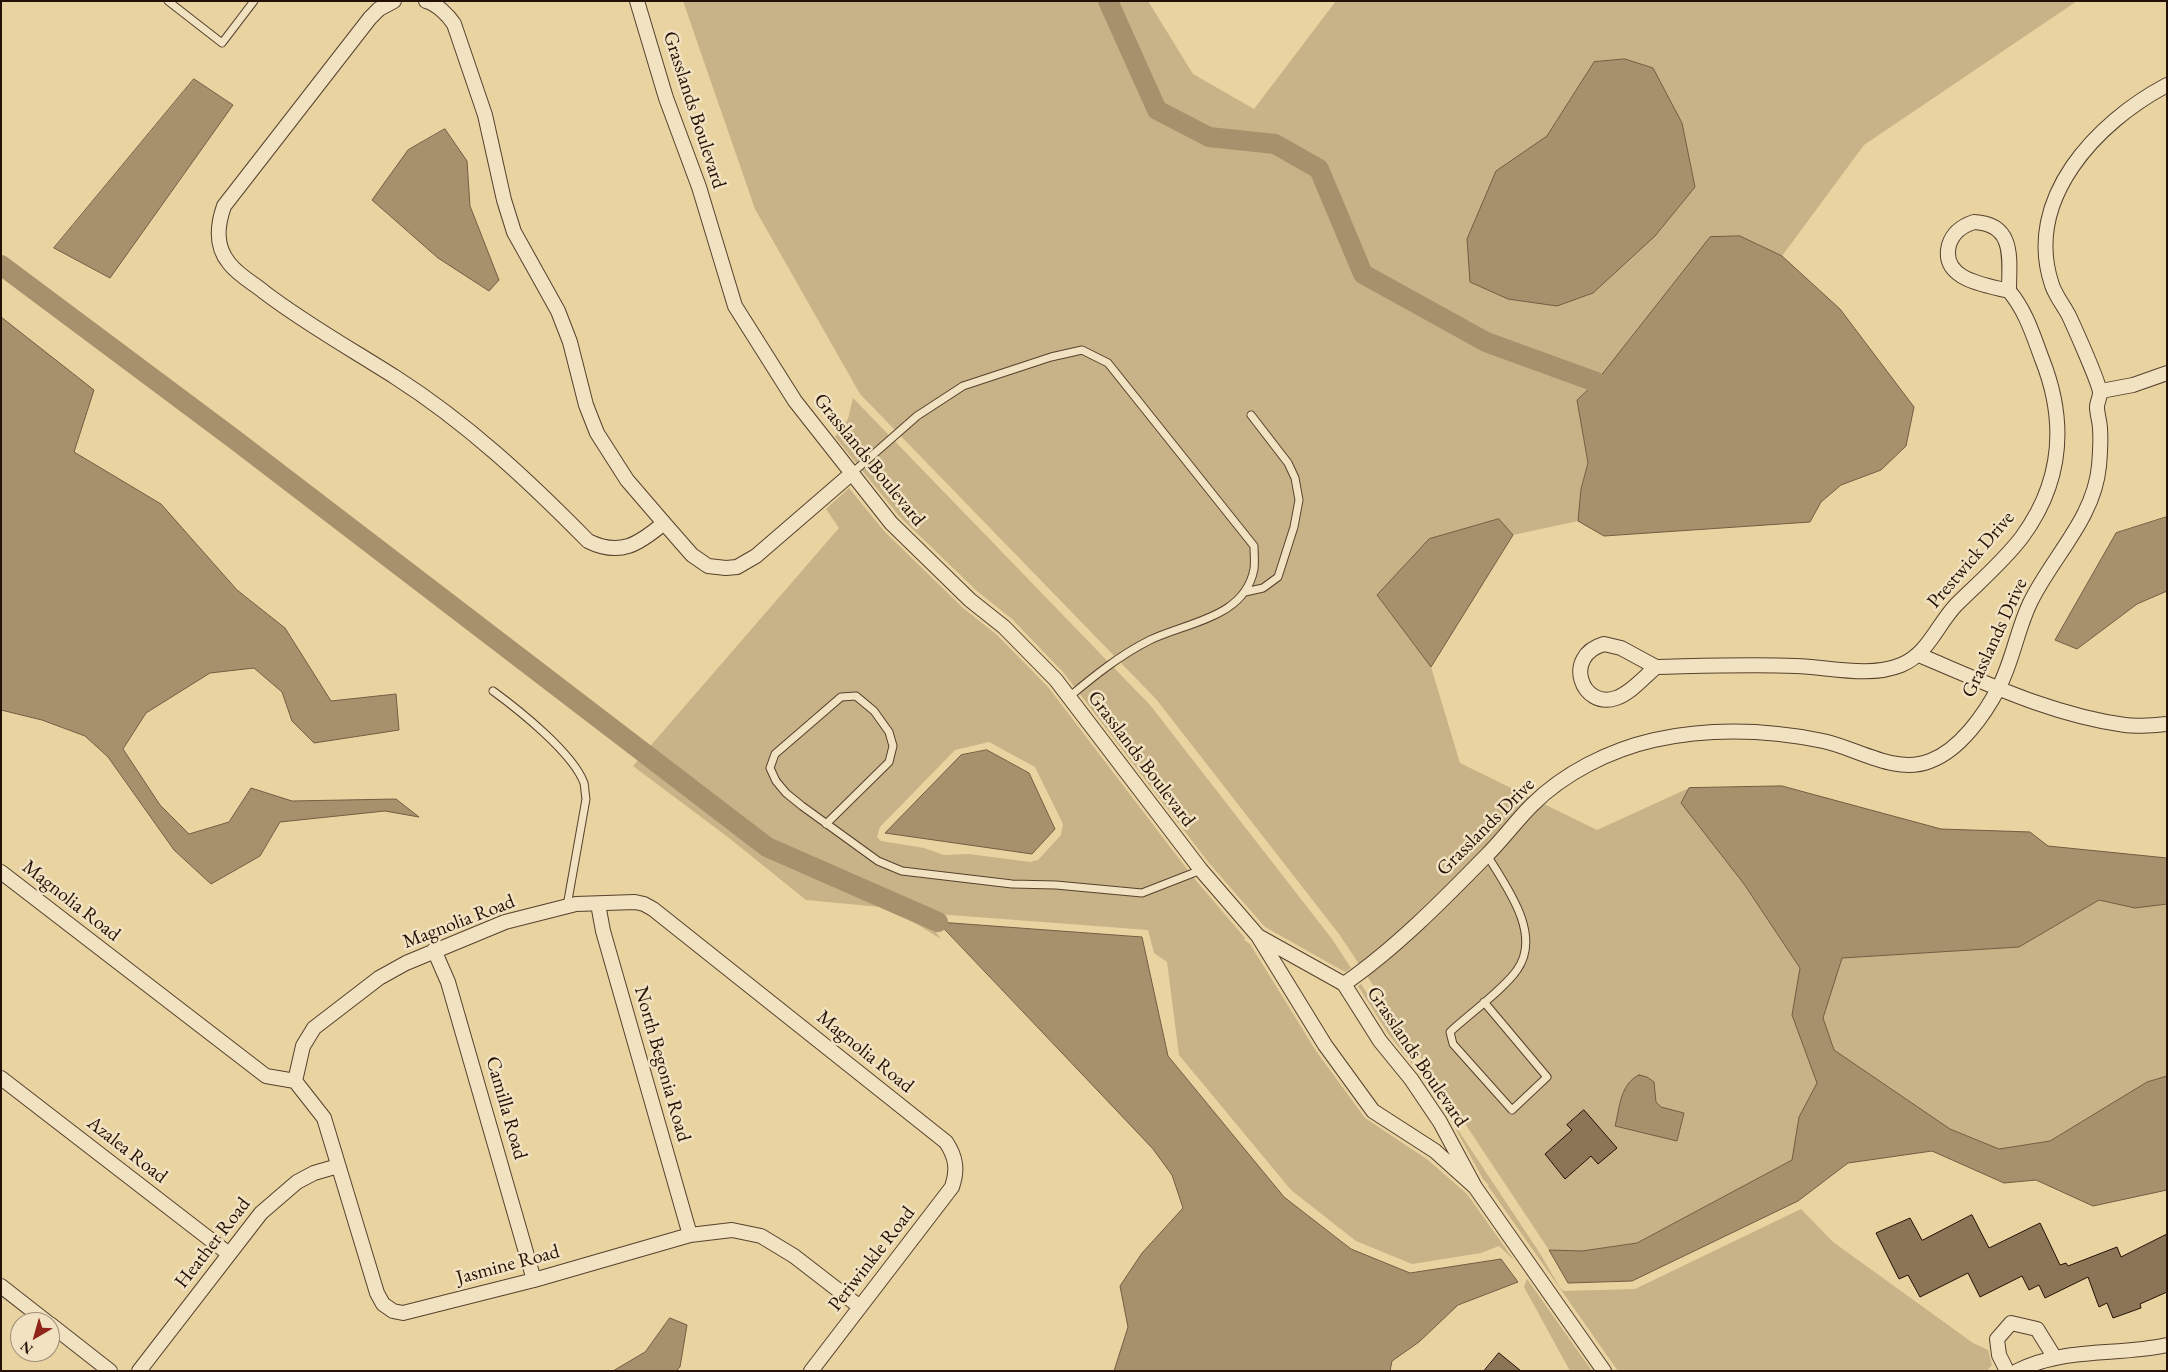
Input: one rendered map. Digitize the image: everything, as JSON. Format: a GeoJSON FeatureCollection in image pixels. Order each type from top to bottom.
{"type":"FeatureCollection","features":[{"type":"Feature","properties":{"kind":"street"},"geometry":{"type":"LineString","coordinates":[[394,1],[379,9],[370,18],[224,206],[218,231],[222,251],[237,272],[300,319],[442,409],[495,451],[588,541],[598,546],[619,549],[631,546],[648,536],[664,522]]}},
{"type":"Feature","properties":{"kind":"street"},"geometry":{"type":"LineString","coordinates":[[426,1],[450,17],[454,24],[485,115],[504,200],[514,232],[558,311],[570,342],[586,405],[597,433],[627,480],[692,555],[708,566],[737,567],[756,556],[851,474]]}},
{"type":"Feature","properties":{"kind":"street","name":"Grasslands Boulevard"},"geometry":{"type":"LineString","coordinates":[[637,1],[666,98],[699,187],[735,306],[795,401],[891,524],[970,600],[1004,627],[1056,680],[1201,870],[1258,936],[1325,1045],[1374,1111],[1435,1151],[1475,1186]]}},
{"type":"Feature","properties":{"kind":"street","name":"Grasslands Drive"},"geometry":{"type":"LineString","coordinates":[[1344,984],[1398,940],[1487,855],[1534,803],[1578,770],[1619,750],[1684,734],[1753,732],[1826,742],[1897,765],[1929,762],[1964,739],[1998,688],[2031,601],[2090,505],[2099,470],[2101,433],[2097,407],[2101,390],[2069,315],[2052,286],[2045,243],[2054,202],[2073,163],[2102,129],[2140,99],[2167,85]]}},
{"type":"Feature","properties":{"kind":"street"},"geometry":{"type":"LineString","coordinates":[[1974,222],[1994,226],[2001,233],[2009,251],[2009,291],[1967,280],[1959,275],[1949,258],[1951,239],[1956,231],[1974,222]]}},
{"type":"Feature","properties":{"kind":"street","name":"Prestwick Drive"},"geometry":{"type":"LineString","coordinates":[[1656,666],[1624,694],[1616,698],[1597,698],[1583,686],[1580,677],[1580,667],[1588,651],[1604,644],[1622,648],[1656,666],[1794,666],[1866,671],[1900,665],[1919,655],[1950,612],[2021,538],[2044,499],[2056,459],[2058,433],[2056,400],[2022,307],[2009,291]]}},
{"type":"Feature","properties":{"kind":"street"},"geometry":{"type":"LineString","coordinates":[[2101,390],[2134,384],[2167,373]]}},
{"type":"Feature","properties":{"kind":"street"},"geometry":{"type":"LineString","coordinates":[[1919,655],[1998,688],[2073,716],[2127,725],[2167,724]]}},
{"type":"Feature","properties":{"kind":"street","name":"Magnolia Road"},"geometry":{"type":"LineString","coordinates":[[1,872],[266,1076],[295,1081],[303,1046],[314,1028],[379,978],[434,950],[505,922],[567,906],[635,902],[644,904],[653,909],[946,1142],[953,1152],[956,1168]]}},
{"type":"Feature","properties":{"kind":"street","name":"North Begonia Road"},"geometry":{"type":"LineString","coordinates":[[598,904],[603,931],[690,1235]]}},
{"type":"Feature","properties":{"kind":"street","name":"Grasslands Boulevard"},"geometry":{"type":"LineString","coordinates":[[1258,936],[1344,984],[1380,1041],[1411,1078],[1440,1122],[1475,1186],[1604,1371]]}},
{"type":"Feature","properties":{"kind":"street","name":"Camilla Road"},"geometry":{"type":"LineString","coordinates":[[434,950],[448,982],[534,1280]]}},
{"type":"Feature","properties":{"kind":"street","name":"Azalea Road"},"geometry":{"type":"LineString","coordinates":[[1,1078],[229,1254]]}},
{"type":"Feature","properties":{"kind":"street","name":"Jasmine Road"},"geometry":{"type":"LineString","coordinates":[[295,1081],[324,1118],[377,1293],[383,1304],[393,1311],[403,1313],[534,1280],[690,1235],[732,1230],[761,1236],[794,1256],[860,1308]]}},
{"type":"Feature","properties":{"kind":"street","name":"Heather Road"},"geometry":{"type":"LineString","coordinates":[[139,1371],[260,1212],[278,1196],[314,1173],[338,1166]]}},
{"type":"Feature","properties":{"kind":"street","name":"Periwinkle Road"},"geometry":{"type":"LineString","coordinates":[[812,1371],[952,1187],[956,1168]]}},
{"type":"Feature","properties":{"kind":"street"},"geometry":{"type":"LineString","coordinates":[[1,1286],[35,1312]]}},
{"type":"Feature","properties":{"kind":"street"},"geometry":{"type":"LineString","coordinates":[[2007,1371],[1999,1355],[1997,1338],[2011,1324],[2037,1329],[2055,1358]]}},
{"type":"Feature","properties":{"kind":"street"},"geometry":{"type":"LineString","coordinates":[[60,1332],[110,1371]]}},
{"type":"Feature","properties":{"kind":"street"},"geometry":{"type":"LineString","coordinates":[[2017,1371],[2055,1358],[2088,1352],[2145,1350],[2167,1345]]}},
{"type":"Feature","properties":{"kind":"lane"},"geometry":{"type":"LineString","coordinates":[[168,1],[222,43],[254,1]]}},
{"type":"Feature","properties":{"kind":"lane"},"geometry":{"type":"LineString","coordinates":[[851,474],[917,416],[963,386],[1051,357],[1082,350],[1108,363],[1254,546],[1254,568],[1245,592],[1222,612],[1149,640],[1098,673],[1069,697]]}},
{"type":"Feature","properties":{"kind":"lane"},"geometry":{"type":"LineString","coordinates":[[1245,592],[1263,588],[1278,577],[1294,527],[1299,500],[1295,478],[1288,462],[1251,415]]}},
{"type":"Feature","properties":{"kind":"lane"},"geometry":{"type":"LineString","coordinates":[[493,691],[516,708],[554,743],[572,764],[584,783],[586,799],[567,906]]}},
{"type":"Feature","properties":{"kind":"lane"},"geometry":{"type":"LineString","coordinates":[[826,824],[889,762],[893,746],[890,732],[874,711],[856,696],[841,697],[775,754],[770,768],[776,781],[786,793],[826,824],[878,861],[902,871],[1012,884],[1056,885],[1142,893],[1201,870]]}},
{"type":"Feature","properties":{"kind":"lane"},"geometry":{"type":"LineString","coordinates":[[1484,1002],[1548,1077],[1512,1110],[1453,1044],[1450,1032],[1518,969],[1526,947],[1524,927],[1515,903],[1487,855]]}},
{"type":"Feature","properties":{"kind":"shaded area"},"geometry":{"type":"Polygon","coordinates":[[[683,1],[1148,1],[1193,74],[1254,109],[1336,1],[2077,1],[1864,145],[1782,256],[1740,236],[1577,400],[1588,463],[1581,489],[1578,521],[1513,535],[1499,519],[1377,595],[1431,667],[1460,763],[1597,830],[1689,788],[1782,786],[1941,829],[2030,832],[2048,846],[2167,858],[2167,1076],[2147,1083],[2050,1141],[1999,1149],[1949,1129],[1792,1160],[1637,1243],[1582,1251],[1549,1250],[1339,934],[1156,699],[860,394],[755,209],[683,1]]]}},
{"type":"Feature","properties":{"kind":"shaded area"},"geometry":{"type":"Polygon","coordinates":[[[1625,59],[1653,68],[1682,123],[1695,187],[1655,236],[1593,293],[1557,306],[1508,299],[1470,282],[1467,239],[1496,171],[1547,136],[1594,62],[1625,59]]]}},
{"type":"Feature","properties":{"kind":"shaded area"},"geometry":{"type":"Polygon","coordinates":[[[194,79],[233,105],[110,278],[54,248],[194,79]]]}},
{"type":"Feature","properties":{"kind":"shaded area"},"geometry":{"type":"Polygon","coordinates":[[[445,129],[467,161],[470,206],[499,280],[489,291],[438,258],[372,200],[408,150],[445,129]]]}},
{"type":"Feature","properties":{"kind":"shaded area"},"geometry":{"type":"Polygon","coordinates":[[[1740,236],[1782,256],[1840,309],[1914,407],[1906,446],[1881,470],[1841,485],[1821,502],[1810,522],[1604,536],[1578,521],[1581,489],[1588,463],[1577,400],[1596,382],[1710,237],[1740,236]]]}},
{"type":"Feature","properties":{"kind":"shaded area"},"geometry":{"type":"Polygon","coordinates":[[[1,317],[94,390],[74,452],[161,504],[237,590],[285,628],[331,701],[396,694],[399,730],[314,743],[292,721],[282,692],[254,668],[210,673],[146,713],[123,749],[160,805],[189,834],[229,822],[251,788],[292,801],[396,799],[419,817],[385,811],[280,822],[260,856],[211,884],[174,850],[108,757],[85,736],[42,720],[1,710],[1,317]]]}},
{"type":"Feature","properties":{"kind":"shaded area"},"geometry":{"type":"Polygon","coordinates":[[[853,398],[1150,705],[1332,939],[1351,968],[1345,972],[1265,927],[1209,863],[1063,672],[1012,619],[977,591],[899,516],[835,437],[848,419],[853,398]]]}},
{"type":"Feature","properties":{"kind":"shaded area"},"geometry":{"type":"Polygon","coordinates":[[[849,488],[884,531],[963,608],[997,635],[1048,687],[1193,877],[1245,938],[1244,940],[1250,944],[1316,1051],[1365,1118],[1428,1160],[1467,1194],[1514,1260],[1499,1246],[1481,1253],[1412,1264],[1356,1241],[1291,1190],[1179,1055],[1167,962],[1154,953],[1148,930],[937,914],[931,919],[930,924],[941,939],[891,908],[806,900],[729,838],[633,766],[839,528],[826,509],[849,488]],[[989,742],[955,750],[880,827],[877,837],[881,841],[924,848],[944,855],[969,854],[1030,862],[1038,860],[1061,835],[1063,824],[1035,767],[989,742]]]}},
{"type":"Feature","properties":{"kind":"shaded area"},"geometry":{"type":"Polygon","coordinates":[[[2167,517],[2167,591],[2137,604],[2077,649],[2055,640],[2116,533],[2167,517]]]}},
{"type":"Feature","properties":{"kind":"shaded area"},"geometry":{"type":"Polygon","coordinates":[[[1499,519],[1513,535],[1431,667],[1377,595],[1429,539],[1499,519]]]}},
{"type":"Feature","properties":{"kind":"shaded area"},"geometry":{"type":"Polygon","coordinates":[[[987,750],[1029,773],[1055,829],[1032,854],[885,833],[961,755],[987,750]]]}},
{"type":"Feature","properties":{"kind":"shaded area"},"geometry":{"type":"Polygon","coordinates":[[[1782,786],[1941,829],[2030,832],[2048,846],[2167,858],[2167,904],[2135,908],[2099,900],[2019,947],[1842,958],[1823,1018],[1834,1050],[1950,1129],[1999,1149],[2050,1141],[2147,1082],[2167,1076],[2167,1190],[2093,1206],[2036,1180],[2004,1183],[1932,1151],[1848,1163],[1798,1201],[1632,1281],[1568,1283],[1549,1250],[1582,1251],[1637,1243],[1792,1160],[1799,1117],[1817,1083],[1792,1015],[1800,968],[1744,884],[1681,803],[1689,788],[1782,786]]]}},
{"type":"Feature","properties":{"kind":"shaded area"},"geometry":{"type":"Polygon","coordinates":[[[938,922],[1142,937],[1168,1056],[1284,1197],[1351,1249],[1410,1273],[1501,1259],[1518,1282],[1458,1305],[1419,1342],[1392,1361],[1390,1371],[1114,1371],[1128,1327],[1120,1286],[1142,1253],[1183,1208],[1172,1175],[1153,1149],[938,922]]]}},
{"type":"Feature","properties":{"kind":"shaded area"},"geometry":{"type":"Polygon","coordinates":[[[1361,984],[1541,1255],[1560,1288],[1564,1291],[1635,1289],[1801,1209],[1833,1242],[1973,1343],[1988,1350],[1992,1365],[1987,1371],[1618,1371],[1483,1179],[1448,1115],[1419,1072],[1389,1035],[1358,986],[1361,984]]]}},
{"type":"Feature","properties":{"kind":"shaded area"},"geometry":{"type":"Polygon","coordinates":[[[1639,1075],[1647,1077],[1654,1082],[1656,1102],[1661,1107],[1684,1113],[1677,1141],[1615,1126],[1624,1090],[1639,1075]]]}},
{"type":"Feature","properties":{"kind":"shaded area"},"geometry":{"type":"Polygon","coordinates":[[[1527,1279],[1592,1371],[1570,1371],[1524,1287],[1527,1279]]]}},
{"type":"Feature","properties":{"kind":"shaded area"},"geometry":{"type":"Polygon","coordinates":[[[670,1318],[687,1325],[680,1367],[676,1371],[613,1371],[645,1352],[670,1318]]]}},
{"type":"Feature","properties":{"kind":"building"},"geometry":{"type":"Polygon","coordinates":[[[1584,1110],[1617,1148],[1598,1164],[1591,1156],[1565,1179],[1545,1154],[1572,1130],[1567,1125],[1584,1110]]]}},
{"type":"Feature","properties":{"kind":"building"},"geometry":{"type":"Polygon","coordinates":[[[1972,1215],[1989,1248],[2040,1223],[2060,1265],[2066,1263],[2068,1266],[2117,1247],[2121,1257],[2167,1234],[2167,1292],[2140,1304],[2141,1308],[2113,1318],[2107,1303],[2099,1307],[2088,1277],[2045,1298],[2039,1285],[2029,1290],[2022,1276],[1980,1297],[1968,1273],[1920,1297],[1908,1275],[1899,1279],[1876,1233],[1910,1218],[1922,1240],[1972,1215]]]}},
{"type":"Feature","properties":{"kind":"building"},"geometry":{"type":"Polygon","coordinates":[[[1499,1353],[1521,1371],[1484,1371],[1499,1353]]]}},
{"type":"Feature","properties":{"kind":"waterway"},"geometry":{"type":"LineString","coordinates":[[1108,1],[1157,110],[1209,137],[1275,144],[1319,169],[1363,274],[1486,342],[1596,382]]}},
{"type":"Feature","properties":{"kind":"waterway"},"geometry":{"type":"LineString","coordinates":[[1,265],[234,439],[767,847],[938,922]]}}]}
